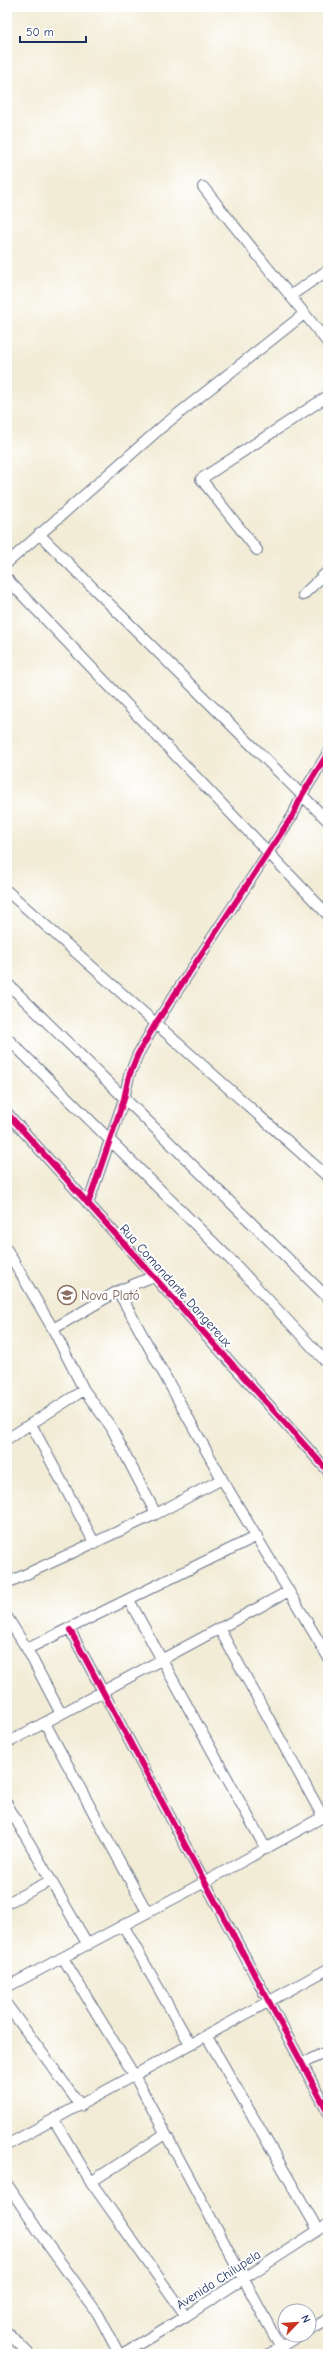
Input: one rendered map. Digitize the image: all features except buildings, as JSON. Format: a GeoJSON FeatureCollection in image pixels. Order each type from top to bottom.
{"type":"FeatureCollection","features":[{"type":"Feature","properties":{"kind":"street"},"geometry":{"type":"LineString","coordinates":[[203,187],[328,343]]}},
{"type":"Feature","properties":{"kind":"street"},"geometry":{"type":"LineString","coordinates":[[290,296],[328,270]]}},
{"type":"Feature","properties":{"kind":"street"},"geometry":{"type":"LineString","coordinates":[[7,563],[163,426],[304,314]]}},
{"type":"Feature","properties":{"kind":"street"},"geometry":{"type":"LineString","coordinates":[[257,550],[201,479],[328,396]]}},
{"type":"Feature","properties":{"kind":"street"},"geometry":{"type":"LineString","coordinates":[[39,534],[328,821]]}},
{"type":"Feature","properties":{"kind":"street"},"geometry":{"type":"LineString","coordinates":[[303,595],[328,571]]}},
{"type":"Feature","properties":{"kind":"street"},"geometry":{"type":"LineString","coordinates":[[7,579],[328,915]]}},
{"type":"Feature","properties":{"kind":"street"},"geometry":{"type":"LineString","coordinates":[[88,1204],[124,1099],[129,1076],[138,1054],[156,1023],[293,815],[302,794],[328,754]]}},
{"type":"Feature","properties":{"kind":"street"},"geometry":{"type":"LineString","coordinates":[[7,891],[328,1177]]}},
{"type":"Feature","properties":{"kind":"street"},"geometry":{"type":"LineString","coordinates":[[7,983],[328,1298]]}},
{"type":"Feature","properties":{"kind":"street"},"geometry":{"type":"LineString","coordinates":[[7,1038],[233,1262],[328,1364]]}},
{"type":"Feature","properties":{"kind":"street","name":"Rua Comandante Dangereux"},"geometry":{"type":"LineString","coordinates":[[7,1113],[328,1471]]}},
{"type":"Feature","properties":{"kind":"street"},"geometry":{"type":"LineString","coordinates":[[7,1250],[53,1329],[84,1390],[111,1427],[156,1514]]}},
{"type":"Feature","properties":{"kind":"street"},"geometry":{"type":"LineString","coordinates":[[53,1329],[118,1291],[154,1276]]}},
{"type":"Feature","properties":{"kind":"street"},"geometry":{"type":"LineString","coordinates":[[118,1291],[222,1479],[328,1657]]}},
{"type":"Feature","properties":{"kind":"street"},"geometry":{"type":"LineString","coordinates":[[7,1439],[84,1390]]}},
{"type":"Feature","properties":{"kind":"street"},"geometry":{"type":"LineString","coordinates":[[31,1424],[94,1544]]}},
{"type":"Feature","properties":{"kind":"street"},"geometry":{"type":"LineString","coordinates":[[7,1583],[94,1544],[156,1514],[222,1479]]}},
{"type":"Feature","properties":{"kind":"street"},"geometry":{"type":"LineString","coordinates":[[27,1650],[257,1536]]}},
{"type":"Feature","properties":{"kind":"street"},"geometry":{"type":"LineString","coordinates":[[7,1743],[220,1630],[289,1591]]}},
{"type":"Feature","properties":{"kind":"street"},"geometry":{"type":"LineString","coordinates":[[129,1600],[266,1848]]}},
{"type":"Feature","properties":{"kind":"street"},"geometry":{"type":"LineString","coordinates":[[7,1617],[27,1650],[61,1714]]}},
{"type":"Feature","properties":{"kind":"street"},"geometry":{"type":"LineString","coordinates":[[70,1630],[102,1693],[204,1883],[304,2063],[328,2112]]}},
{"type":"Feature","properties":{"kind":"street"},"geometry":{"type":"LineString","coordinates":[[7,1987],[204,1883],[325,1815],[220,1630]]}},
{"type":"Feature","properties":{"kind":"street"},"geometry":{"type":"LineString","coordinates":[[45,1723],[147,1912]]}},
{"type":"Feature","properties":{"kind":"street"},"geometry":{"type":"LineString","coordinates":[[7,1804],[11,1820],[50,1881],[88,1945]]}},
{"type":"Feature","properties":{"kind":"street"},"geometry":{"type":"LineString","coordinates":[[7,1903],[50,1881]]}},
{"type":"Feature","properties":{"kind":"street"},"geometry":{"type":"LineString","coordinates":[[123,1925],[190,2044]]}},
{"type":"Feature","properties":{"kind":"street"},"geometry":{"type":"LineString","coordinates":[[63,1958],[134,2075],[282,2350]]}},
{"type":"Feature","properties":{"kind":"street"},"geometry":{"type":"LineString","coordinates":[[7,2145],[81,2106],[268,2000],[328,1969]]}},
{"type":"Feature","properties":{"kind":"street"},"geometry":{"type":"LineString","coordinates":[[7,2005],[81,2106]]}},
{"type":"Feature","properties":{"kind":"street"},"geometry":{"type":"LineString","coordinates":[[206,2035],[318,2230]]}},
{"type":"Feature","properties":{"kind":"street"},"geometry":{"type":"LineString","coordinates":[[304,2063],[328,2051]]}},
{"type":"Feature","properties":{"kind":"street"},"geometry":{"type":"LineString","coordinates":[[54,2120],[91,2182],[186,2316]]}},
{"type":"Feature","properties":{"kind":"street"},"geometry":{"type":"LineString","coordinates":[[91,2182],[165,2134]]}},
{"type":"Feature","properties":{"kind":"street"},"geometry":{"type":"LineString","coordinates":[[7,2184],[98,2314],[120,2354]]}},
{"type":"Feature","properties":{"kind":"street","name":"Avenida Chilupela"},"geometry":{"type":"LineString","coordinates":[[120,2354],[186,2316],[328,2224]]}},
{"type":"Feature","properties":{"kind":"street"},"geometry":{"type":"LineString","coordinates":[[317,2325],[328,2318]]}},
{"type":"Feature","properties":{"kind":"street"},"geometry":{"type":"LineString","coordinates":[[7,2332],[30,2354]]}},
{"type":"Feature","properties":{"kind":"street"},"geometry":{"type":"LineString","coordinates":[[270,2354],[282,2350],[290,2343]]}},
{"type":"Feature","properties":{"kind":"cycle path"},"geometry":{"type":"LineString","coordinates":[[88,1204],[124,1099],[129,1076],[138,1054],[156,1023],[293,815],[302,795],[328,753]]}},
{"type":"Feature","properties":{"kind":"cycle path"},"geometry":{"type":"LineString","coordinates":[[7,1113],[328,1471]]}},
{"type":"Feature","properties":{"kind":"cycle path"},"geometry":{"type":"LineString","coordinates":[[70,1630],[328,2112]]}},
{"type":"Feature","properties":{"kind":"place","name":"Nova Plató"},"geometry":{"type":"Point","coordinates":[67,1295]}}]}
